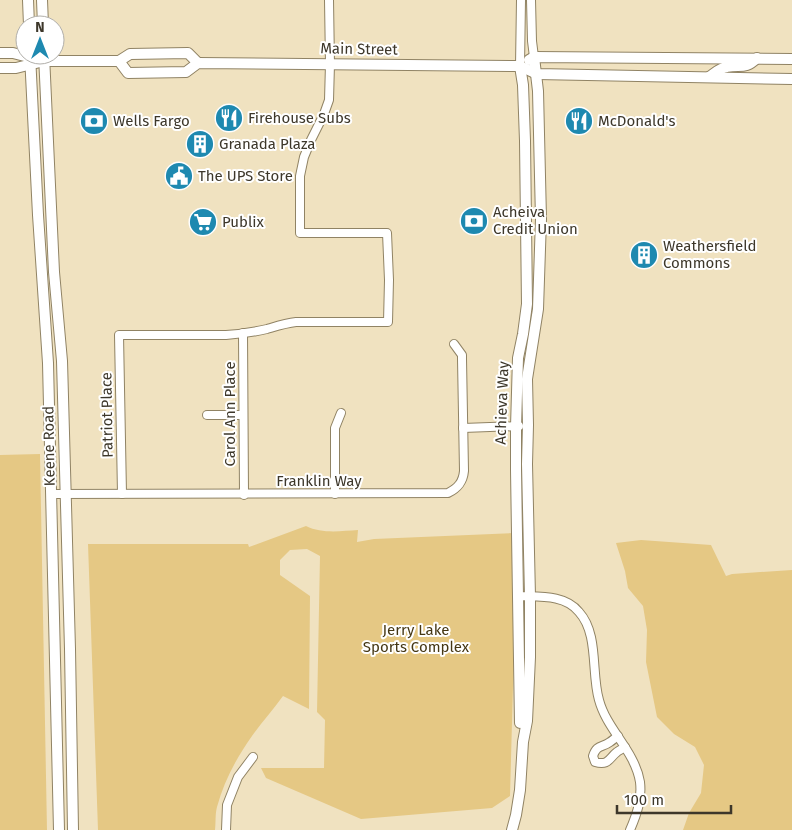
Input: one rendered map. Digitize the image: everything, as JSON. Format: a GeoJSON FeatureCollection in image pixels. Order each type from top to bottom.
{"type":"FeatureCollection","features":[{"type":"Feature","properties":{"kind":"main road"},"geometry":{"type":"LineString","coordinates":[[28,0],[29,15]]}},
{"type":"Feature","properties":{"kind":"main road"},"geometry":{"type":"LineString","coordinates":[[42,0],[43,15]]}},
{"type":"Feature","properties":{"kind":"main road","name":"Main Street"},"geometry":{"type":"LineString","coordinates":[[0,53],[15,54]]}},
{"type":"Feature","properties":{"kind":"main road","name":"Main Street"},"geometry":{"type":"LineString","coordinates":[[65,59],[119,61],[130,54],[188,53],[198,63]]}},
{"type":"Feature","properties":{"kind":"main road"},"geometry":{"type":"LineString","coordinates":[[520,66],[534,57],[792,59]]}},
{"type":"Feature","properties":{"kind":"main road","name":"Achieva Way"},"geometry":{"type":"LineString","coordinates":[[512,830],[520,790],[529,666],[530,596],[526,464],[528,425],[527,379],[538,309],[541,219],[538,90],[534,57]]}},
{"type":"Feature","properties":{"kind":"main road"},"geometry":{"type":"LineString","coordinates":[[709,77],[727,66],[750,64],[757,58]]}},
{"type":"Feature","properties":{"kind":"main road","name":"Main Street"},"geometry":{"type":"LineString","coordinates":[[119,61],[128,72],[186,72],[198,63],[520,66],[537,74],[792,79]]}},
{"type":"Feature","properties":{"kind":"main road","name":"Main Street"},"geometry":{"type":"LineString","coordinates":[[0,68],[16,68],[21,65]]}},
{"type":"Feature","properties":{"kind":"main road","name":"Keene Road"},"geometry":{"type":"LineString","coordinates":[[30,65],[48,363],[59,830]]}},
{"type":"Feature","properties":{"kind":"main road","name":"Keene Road"},"geometry":{"type":"LineString","coordinates":[[44,65],[54,262],[62,362],[73,830]]}},
{"type":"Feature","properties":{"kind":"main road","name":"Achieva Way"},"geometry":{"type":"LineString","coordinates":[[520,66],[523,85],[527,304],[518,358],[516,427],[520,721],[523,742]]}},
{"type":"Feature","properties":{"kind":"street"},"geometry":{"type":"LineString","coordinates":[[243,333],[296,322],[388,322],[387,233],[300,233],[300,176],[304,157],[329,100],[329,0]]}},
{"type":"Feature","properties":{"kind":"street"},"geometry":{"type":"LineString","coordinates":[[520,66],[521,0]]}},
{"type":"Feature","properties":{"kind":"street"},"geometry":{"type":"LineString","coordinates":[[531,0],[534,57]]}},
{"type":"Feature","properties":{"kind":"street","name":"Patriot Place"},"geometry":{"type":"LineString","coordinates":[[122,494],[119,335],[226,335],[243,333]]}},
{"type":"Feature","properties":{"kind":"street","name":"Carol Ann Place"},"geometry":{"type":"LineString","coordinates":[[243,333],[244,495]]}},
{"type":"Feature","properties":{"kind":"street","name":"Franklin Way"},"geometry":{"type":"LineString","coordinates":[[52,494],[448,494],[458,486],[464,477],[462,355],[454,344]]}},
{"type":"Feature","properties":{"kind":"street"},"geometry":{"type":"LineString","coordinates":[[335,494],[335,428],[341,413]]}},
{"type":"Feature","properties":{"kind":"street"},"geometry":{"type":"LineString","coordinates":[[207,415],[243,416]]}},
{"type":"Feature","properties":{"kind":"street"},"geometry":{"type":"LineString","coordinates":[[463,428],[528,425]]}},
{"type":"Feature","properties":{"kind":"street"},"geometry":{"type":"LineString","coordinates":[[518,596],[558,599],[570,604],[579,611],[588,626],[598,699],[606,718],[636,768],[639,779],[641,794],[630,830]]}},
{"type":"Feature","properties":{"kind":"street"},"geometry":{"type":"LineString","coordinates":[[618,736],[596,749],[593,756],[595,762],[602,764],[607,762],[625,747]]}},
{"type":"Feature","properties":{"kind":"street"},"geometry":{"type":"LineString","coordinates":[[226,830],[227,806],[238,777],[254,757]]}},
{"type":"Feature","properties":{"kind":"green space"},"geometry":{"type":"Polygon","coordinates":[[[40,454],[47,830],[0,830],[0,455],[40,454]]]}},
{"type":"Feature","properties":{"kind":"green space","name":"Jerry Lake Sports Complex"},"geometry":{"type":"Polygon","coordinates":[[[306,526],[325,531],[358,530],[357,542],[374,539],[513,533],[515,612],[510,796],[492,808],[361,819],[266,778],[261,768],[324,768],[325,720],[317,712],[320,556],[307,549],[290,550],[280,560],[280,575],[310,596],[309,709],[283,696],[241,752],[227,779],[217,807],[215,830],[98,830],[88,544],[248,544],[249,547],[306,526]]]}},
{"type":"Feature","properties":{"kind":"green space"},"geometry":{"type":"Polygon","coordinates":[[[641,540],[711,545],[726,576],[792,570],[792,830],[683,830],[689,813],[701,793],[704,765],[695,747],[674,734],[657,717],[646,662],[647,630],[643,606],[628,588],[616,543],[641,540]]]}},
{"type":"Feature","properties":{"kind":"place","name":"Firehouse Subs"},"geometry":{"type":"Point","coordinates":[229,118]}},
{"type":"Feature","properties":{"kind":"place","name":"Wells Fargo"},"geometry":{"type":"Point","coordinates":[94,121]}},
{"type":"Feature","properties":{"kind":"place","name":"McDonald's"},"geometry":{"type":"Point","coordinates":[579,121]}},
{"type":"Feature","properties":{"kind":"place","name":"Granada Plaza"},"geometry":{"type":"Point","coordinates":[200,144]}},
{"type":"Feature","properties":{"kind":"place","name":"The UPS Store"},"geometry":{"type":"Point","coordinates":[179,176]}},
{"type":"Feature","properties":{"kind":"place","name":"Acheiva Credit Union"},"geometry":{"type":"Point","coordinates":[474,221]}},
{"type":"Feature","properties":{"kind":"place","name":"Publix"},"geometry":{"type":"Point","coordinates":[203,222]}},
{"type":"Feature","properties":{"kind":"place","name":"Weathersfield Commons"},"geometry":{"type":"Point","coordinates":[644,255]}}]}
